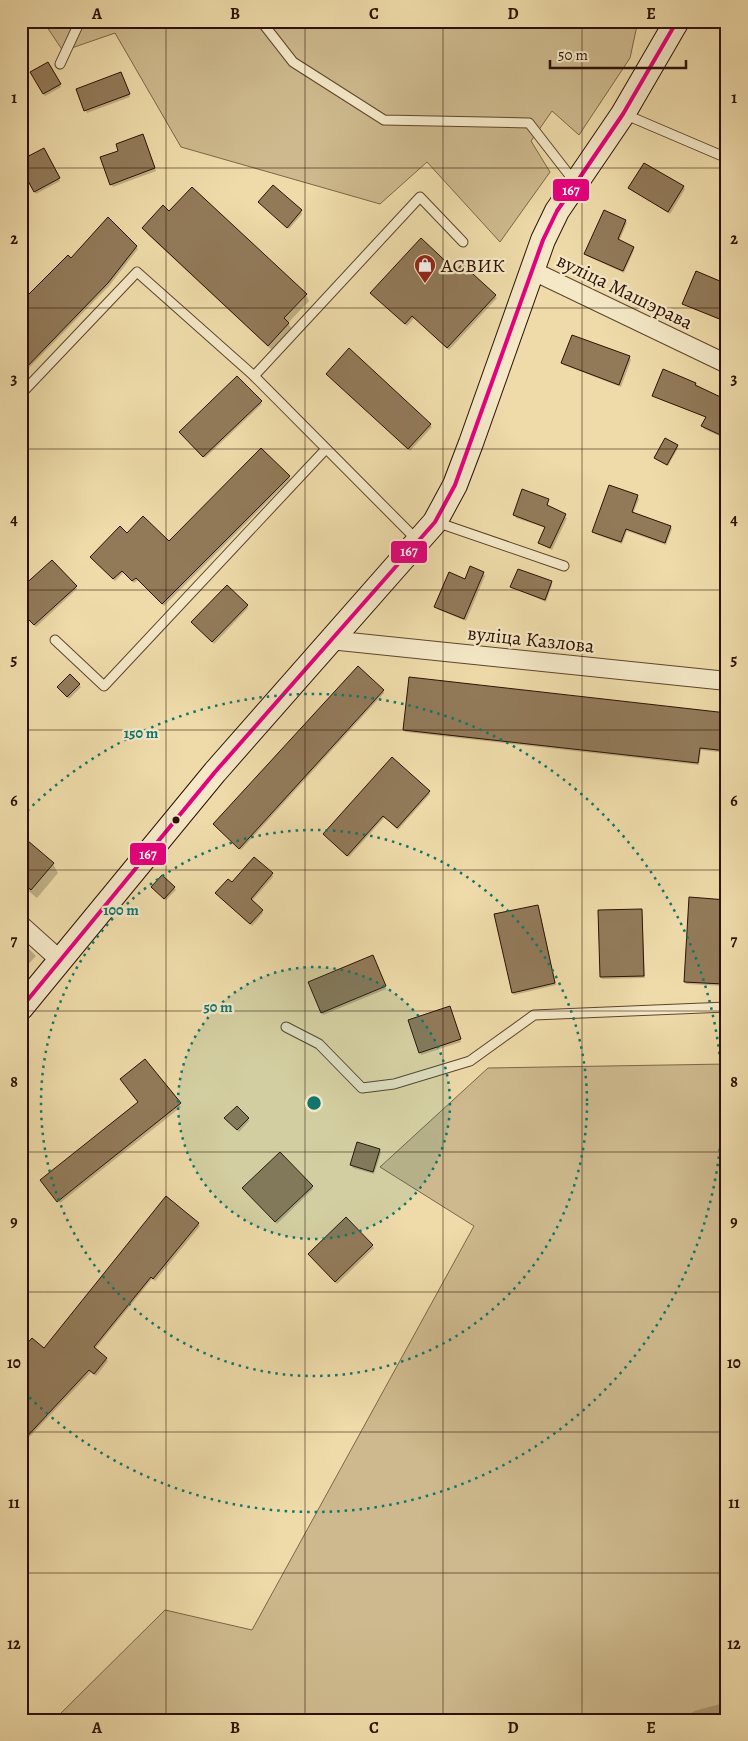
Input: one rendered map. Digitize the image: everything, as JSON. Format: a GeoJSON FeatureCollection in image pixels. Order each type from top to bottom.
{"type":"FeatureCollection","features":[{"type":"Feature","properties":{"kind":"street"},"geometry":{"type":"LineString","coordinates":[[21,1008],[215,772],[436,522],[452,491],[531,270],[557,211],[624,114],[677,21]]}},
{"type":"Feature","properties":{"kind":"street","name":"вуліца Машэрава"},"geometry":{"type":"LineString","coordinates":[[531,270],[727,364]]}},
{"type":"Feature","properties":{"kind":"street","name":"вуліца Казлова"},"geometry":{"type":"LineString","coordinates":[[330,640],[727,681]]}},
{"type":"Feature","properties":{"kind":"street"},"geometry":{"type":"LineString","coordinates":[[21,924],[61,961]]}},
{"type":"Feature","properties":{"kind":"lane"},"geometry":{"type":"LineString","coordinates":[[60,64],[80,21]]}},
{"type":"Feature","properties":{"kind":"lane"},"geometry":{"type":"LineString","coordinates":[[261,21],[293,62],[384,120],[528,123],[576,184]]}},
{"type":"Feature","properties":{"kind":"lane"},"geometry":{"type":"LineString","coordinates":[[624,114],[727,158]]}},
{"type":"Feature","properties":{"kind":"lane"},"geometry":{"type":"LineString","coordinates":[[254,376],[420,197],[463,242]]}},
{"type":"Feature","properties":{"kind":"lane"},"geometry":{"type":"LineString","coordinates":[[21,394],[136,272],[254,376],[325,450],[419,542]]}},
{"type":"Feature","properties":{"kind":"lane"},"geometry":{"type":"LineString","coordinates":[[55,640],[104,686],[325,450]]}},
{"type":"Feature","properties":{"kind":"lane"},"geometry":{"type":"LineString","coordinates":[[436,522],[564,566]]}},
{"type":"Feature","properties":{"kind":"lane"},"geometry":{"type":"LineString","coordinates":[[286,1027],[319,1044],[362,1088],[394,1084],[470,1061],[534,1014],[727,1007]]}},
{"type":"Feature","properties":{"kind":"shaded area"},"geometry":{"type":"Polygon","coordinates":[[[43,21],[638,21],[630,58],[579,135],[552,111],[531,141],[550,172],[500,242],[427,162],[380,204],[181,147],[115,33],[63,51],[43,21]]]}},
{"type":"Feature","properties":{"kind":"shaded area"},"geometry":{"type":"Polygon","coordinates":[[[727,1064],[727,1720],[54,1720],[165,1610],[252,1630],[474,1226],[380,1167],[488,1068],[727,1064]]]}},
{"type":"Feature","properties":{"kind":"building"},"geometry":{"type":"Polygon","coordinates":[[[48,62],[61,84],[43,94],[30,72],[48,62]]]}},
{"type":"Feature","properties":{"kind":"building"},"geometry":{"type":"Polygon","coordinates":[[[121,72],[130,94],[84,111],[76,89],[121,72]]]}},
{"type":"Feature","properties":{"kind":"building"},"geometry":{"type":"Polygon","coordinates":[[[143,134],[155,168],[110,185],[100,157],[118,151],[116,144],[143,134]]]}},
{"type":"Feature","properties":{"kind":"building"},"geometry":{"type":"Polygon","coordinates":[[[44,148],[60,178],[34,192],[21,168],[21,160],[44,148]]]}},
{"type":"Feature","properties":{"kind":"building"},"geometry":{"type":"Polygon","coordinates":[[[644,163],[684,186],[668,212],[628,188],[644,163]]]}},
{"type":"Feature","properties":{"kind":"building"},"geometry":{"type":"Polygon","coordinates":[[[273,185],[302,210],[287,228],[258,202],[273,185]]]}},
{"type":"Feature","properties":{"kind":"building"},"geometry":{"type":"Polygon","coordinates":[[[192,187],[307,294],[284,318],[289,323],[268,346],[142,228],[163,205],[169,211],[192,187]]]}},
{"type":"Feature","properties":{"kind":"building"},"geometry":{"type":"Polygon","coordinates":[[[604,210],[626,220],[618,239],[634,247],[623,271],[584,254],[604,210]]]}},
{"type":"Feature","properties":{"kind":"building"},"geometry":{"type":"Polygon","coordinates":[[[108,217],[137,246],[108,283],[21,373],[21,302],[68,255],[71,258],[108,217]]]}},
{"type":"Feature","properties":{"kind":"building"},"geometry":{"type":"Polygon","coordinates":[[[421,238],[456,271],[462,264],[496,295],[447,348],[412,316],[405,324],[370,293],[421,238]]]}},
{"type":"Feature","properties":{"kind":"building"},"geometry":{"type":"Polygon","coordinates":[[[696,271],[727,284],[727,322],[682,304],[696,271]]]}},
{"type":"Feature","properties":{"kind":"building"},"geometry":{"type":"Polygon","coordinates":[[[572,335],[630,356],[619,385],[561,363],[572,335]]]}},
{"type":"Feature","properties":{"kind":"building"},"geometry":{"type":"Polygon","coordinates":[[[349,348],[431,424],[408,449],[326,374],[349,348]]]}},
{"type":"Feature","properties":{"kind":"building"},"geometry":{"type":"Polygon","coordinates":[[[663,369],[696,383],[695,385],[727,400],[727,438],[701,426],[706,417],[652,396],[663,369]]]}},
{"type":"Feature","properties":{"kind":"building"},"geometry":{"type":"Polygon","coordinates":[[[237,376],[262,401],[203,457],[179,432],[237,376]]]}},
{"type":"Feature","properties":{"kind":"building"},"geometry":{"type":"Polygon","coordinates":[[[665,438],[678,445],[667,465],[654,458],[665,438]]]}},
{"type":"Feature","properties":{"kind":"building"},"geometry":{"type":"Polygon","coordinates":[[[261,448],[290,476],[162,604],[136,578],[132,581],[122,571],[113,579],[90,557],[120,526],[127,533],[143,516],[169,541],[261,448]]]}},
{"type":"Feature","properties":{"kind":"building"},"geometry":{"type":"Polygon","coordinates":[[[609,485],[638,495],[632,512],[671,526],[665,543],[626,529],[621,542],[592,532],[609,485]]]}},
{"type":"Feature","properties":{"kind":"building"},"geometry":{"type":"Polygon","coordinates":[[[522,489],[549,499],[547,505],[566,514],[550,548],[538,543],[545,527],[513,515],[522,489]]]}},
{"type":"Feature","properties":{"kind":"building"},"geometry":{"type":"Polygon","coordinates":[[[52,560],[77,586],[34,625],[21,612],[21,588],[52,560]]]}},
{"type":"Feature","properties":{"kind":"building"},"geometry":{"type":"Polygon","coordinates":[[[470,566],[484,572],[464,619],[434,607],[449,572],[465,579],[470,566]]]}},
{"type":"Feature","properties":{"kind":"building"},"geometry":{"type":"Polygon","coordinates":[[[518,569],[552,581],[545,600],[510,587],[518,569]]]}},
{"type":"Feature","properties":{"kind":"building"},"geometry":{"type":"Polygon","coordinates":[[[227,585],[248,605],[212,642],[191,622],[227,585]]]}},
{"type":"Feature","properties":{"kind":"building"},"geometry":{"type":"Polygon","coordinates":[[[358,666],[384,690],[239,849],[213,824],[358,666]]]}},
{"type":"Feature","properties":{"kind":"building"},"geometry":{"type":"Polygon","coordinates":[[[70,674],[80,684],[67,697],[57,687],[70,674]]]}},
{"type":"Feature","properties":{"kind":"building"},"geometry":{"type":"Polygon","coordinates":[[[409,677],[727,713],[727,751],[700,748],[698,763],[403,730],[409,677]]]}},
{"type":"Feature","properties":{"kind":"building"},"geometry":{"type":"Polygon","coordinates":[[[392,757],[430,791],[397,828],[383,816],[347,856],[323,834],[392,757]]]}},
{"type":"Feature","properties":{"kind":"building"},"geometry":{"type":"Polygon","coordinates":[[[21,835],[54,863],[31,890],[21,881],[21,835]]]}},
{"type":"Feature","properties":{"kind":"building"},"geometry":{"type":"Polygon","coordinates":[[[254,857],[273,873],[251,899],[263,910],[250,924],[215,893],[228,879],[232,882],[254,857]]]}},
{"type":"Feature","properties":{"kind":"building"},"geometry":{"type":"Polygon","coordinates":[[[162,875],[175,887],[164,899],[151,887],[162,875]]]}},
{"type":"Feature","properties":{"kind":"building"},"geometry":{"type":"Polygon","coordinates":[[[689,897],[727,900],[723,984],[684,982],[689,897]]]}},
{"type":"Feature","properties":{"kind":"building"},"geometry":{"type":"Polygon","coordinates":[[[538,905],[555,983],[512,993],[494,914],[538,905]]]}},
{"type":"Feature","properties":{"kind":"building"},"geometry":{"type":"Polygon","coordinates":[[[642,909],[644,976],[600,977],[598,910],[642,909]]]}},
{"type":"Feature","properties":{"kind":"building"},"geometry":{"type":"Polygon","coordinates":[[[373,955],[386,986],[321,1013],[308,982],[373,955]]]}},
{"type":"Feature","properties":{"kind":"building"},"geometry":{"type":"Polygon","coordinates":[[[450,1006],[461,1039],[419,1053],[408,1020],[450,1006]]]}},
{"type":"Feature","properties":{"kind":"building"},"geometry":{"type":"Polygon","coordinates":[[[145,1059],[181,1103],[57,1202],[40,1180],[138,1102],[120,1079],[145,1059]]]}},
{"type":"Feature","properties":{"kind":"building"},"geometry":{"type":"Polygon","coordinates":[[[237,1106],[249,1118],[237,1130],[224,1118],[237,1106]]]}},
{"type":"Feature","properties":{"kind":"building"},"geometry":{"type":"Polygon","coordinates":[[[357,1142],[380,1149],[373,1172],[350,1165],[357,1142]]]}},
{"type":"Feature","properties":{"kind":"building"},"geometry":{"type":"Polygon","coordinates":[[[280,1152],[313,1186],[275,1222],[242,1188],[280,1152]]]}},
{"type":"Feature","properties":{"kind":"building"},"geometry":{"type":"Polygon","coordinates":[[[166,1196],[199,1223],[153,1279],[151,1277],[94,1347],[107,1358],[94,1374],[89,1370],[21,1443],[21,1350],[32,1338],[44,1348],[166,1196]]]}},
{"type":"Feature","properties":{"kind":"building"},"geometry":{"type":"Polygon","coordinates":[[[346,1217],[373,1245],[335,1282],[308,1254],[346,1217]]]}},
{"type":"Feature","properties":{"kind":"waterway"},"geometry":{"type":"LineString","coordinates":[[698,1720],[727,1712]]}},
{"type":"Feature","properties":{"kind":"transit line","name":"167"},"geometry":{"type":"LineString","coordinates":[[21,1008],[215,772],[435,522],[455,485],[543,240],[557,211],[623,114],[677,21]]}},
{"type":"Feature","properties":{"kind":"place","name":"АСВИК"},"geometry":{"type":"Point","coordinates":[425,284]}}]}
